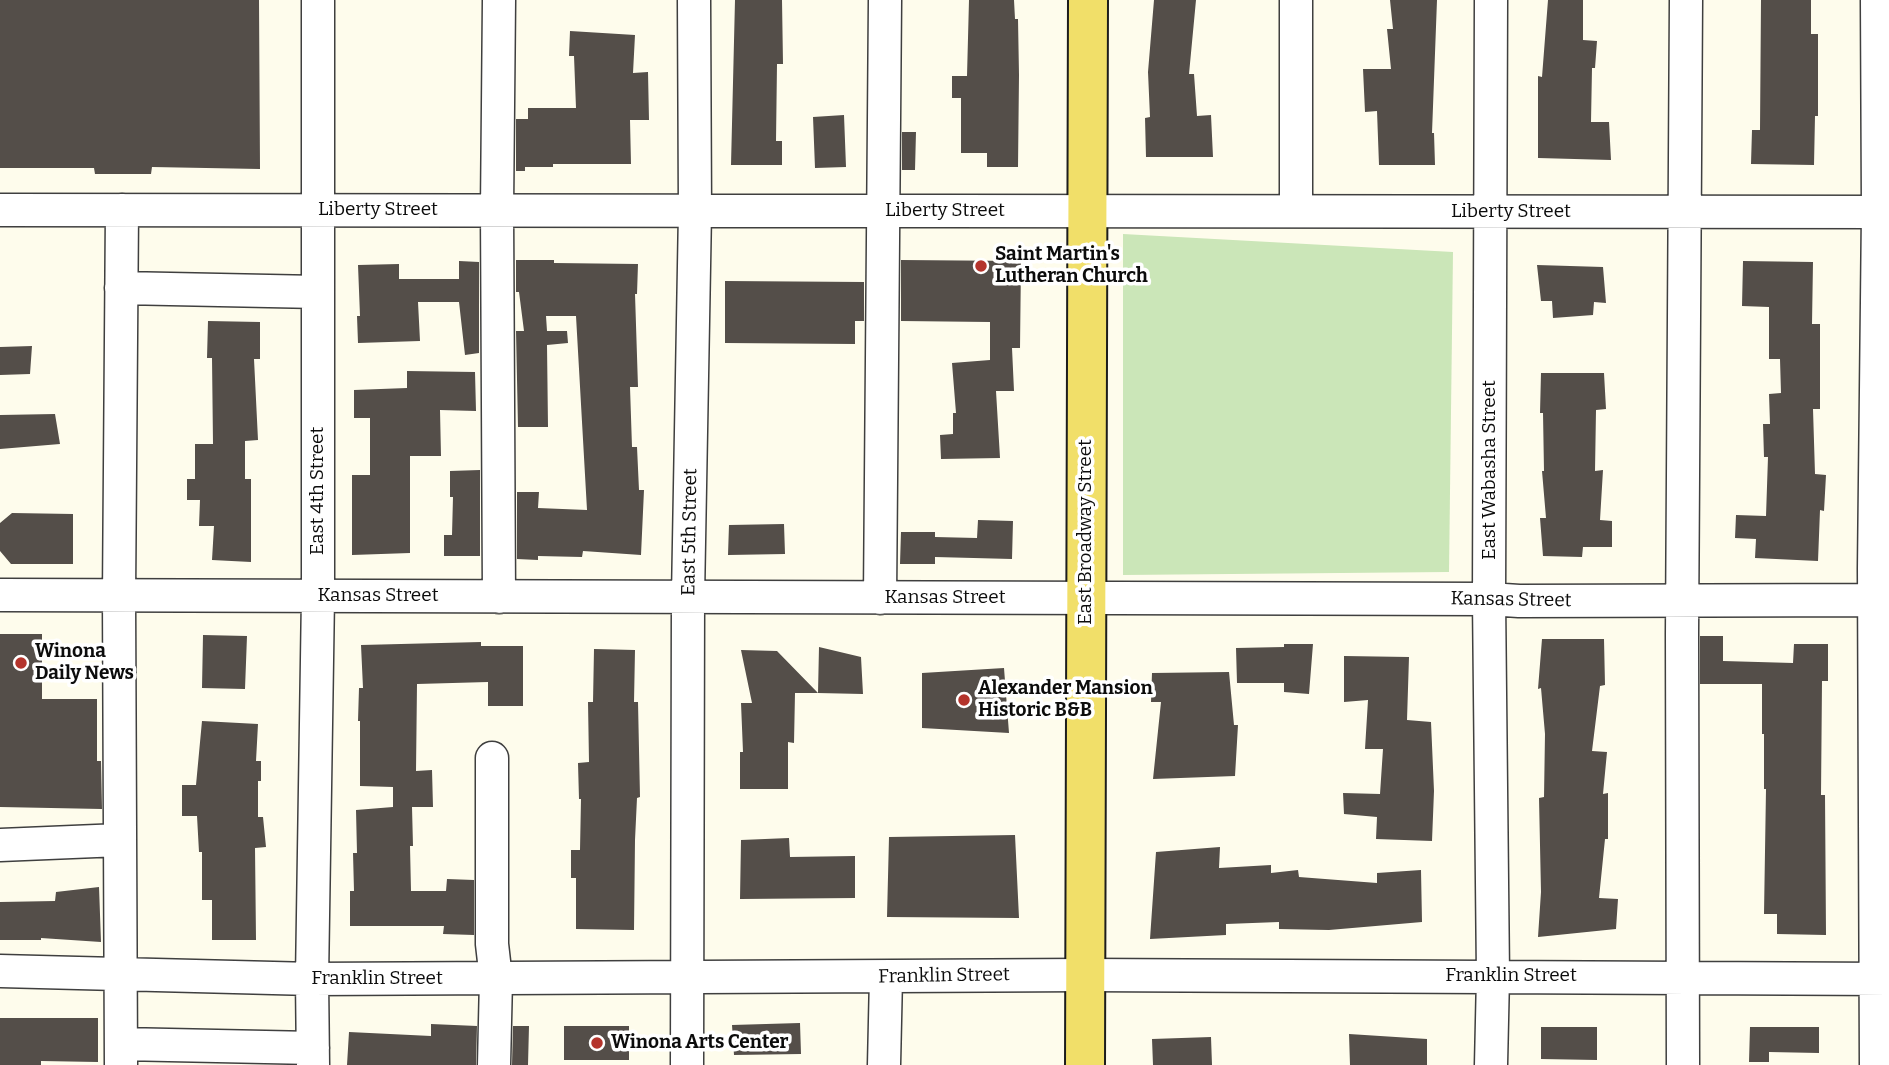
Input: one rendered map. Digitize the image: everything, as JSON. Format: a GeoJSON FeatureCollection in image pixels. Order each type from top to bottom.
{"type":"FeatureCollection","features":[{"type":"Feature","properties":{"kind":"main road","name":"East Broadway Street"},"geometry":{"type":"LineString","coordinates":[[1085,1065],[1088,0]]}},
{"type":"Feature","properties":{"kind":"street","name":"East 4th Street"},"geometry":{"type":"LineString","coordinates":[[313,1056],[318,596],[318,0]]}},
{"type":"Feature","properties":{"kind":"street"},"geometry":{"type":"LineString","coordinates":[[499,0],[499,597]]}},
{"type":"Feature","properties":{"kind":"street","name":"East 5th Street"},"geometry":{"type":"LineString","coordinates":[[687,1065],[688,597],[695,211],[694,0]]}},
{"type":"Feature","properties":{"kind":"street"},"geometry":{"type":"LineString","coordinates":[[880,598],[885,0]]}},
{"type":"Feature","properties":{"kind":"street"},"geometry":{"type":"LineString","coordinates":[[1296,0],[1296,211]]}},
{"type":"Feature","properties":{"kind":"street","name":"East Wabasha Street"},"geometry":{"type":"LineString","coordinates":[[1491,0],[1491,1065]]}},
{"type":"Feature","properties":{"kind":"street"},"geometry":{"type":"LineString","coordinates":[[1682,1065],[1686,0]]}},
{"type":"Feature","properties":{"kind":"street"},"geometry":{"type":"LineString","coordinates":[[1876,1065],[1883,979],[1881,601],[1884,212],[1877,0]]}},
{"type":"Feature","properties":{"kind":"street","name":"Liberty Street"},"geometry":{"type":"LineString","coordinates":[[0,210],[1884,212]]}},
{"type":"Feature","properties":{"kind":"street"},"geometry":{"type":"LineString","coordinates":[[122,210],[119,596],[121,1055],[313,1056]]}},
{"type":"Feature","properties":{"kind":"street"},"geometry":{"type":"LineString","coordinates":[[121,288],[318,292]]}},
{"type":"Feature","properties":{"kind":"street","name":"Kansas Street"},"geometry":{"type":"LineString","coordinates":[[0,595],[1881,601]]}},
{"type":"Feature","properties":{"kind":"street"},"geometry":{"type":"LineString","coordinates":[[492,758],[492,944],[496,979],[494,1065]]}},
{"type":"Feature","properties":{"kind":"street"},"geometry":{"type":"LineString","coordinates":[[0,845],[120,841]]}},
{"type":"Feature","properties":{"kind":"street","name":"Franklin Street"},"geometry":{"type":"LineString","coordinates":[[0,971],[312,979],[1086,975],[1883,979]]}},
{"type":"Feature","properties":{"kind":"street"},"geometry":{"type":"LineString","coordinates":[[884,1065],[886,977]]}},
{"type":"Feature","properties":{"kind":"green space"},"geometry":{"type":"Polygon","coordinates":[[[1123,234],[1453,252],[1449,572],[1123,575],[1123,234]]]}},
{"type":"Feature","properties":{"kind":"building"},"geometry":{"type":"Polygon","coordinates":[[[0,0],[259,0],[260,169],[152,167],[151,174],[95,174],[94,168],[0,168],[0,0]]]}},
{"type":"Feature","properties":{"kind":"building"},"geometry":{"type":"Polygon","coordinates":[[[735,0],[782,0],[783,64],[777,64],[776,141],[782,141],[782,165],[731,165],[735,0]]]}},
{"type":"Feature","properties":{"kind":"building"},"geometry":{"type":"Polygon","coordinates":[[[969,0],[1014,0],[1015,19],[1018,19],[1018,167],[987,167],[987,153],[961,153],[961,98],[952,98],[952,76],[967,76],[969,0]]]}},
{"type":"Feature","properties":{"kind":"building"},"geometry":{"type":"Polygon","coordinates":[[[1154,0],[1196,0],[1189,74],[1194,74],[1197,116],[1211,115],[1213,157],[1146,157],[1145,118],[1150,117],[1148,72],[1154,0]]]}},
{"type":"Feature","properties":{"kind":"building"},"geometry":{"type":"Polygon","coordinates":[[[1390,0],[1437,0],[1432,133],[1435,165],[1379,165],[1377,111],[1365,112],[1363,69],[1391,69],[1387,29],[1393,29],[1390,0]]]}},
{"type":"Feature","properties":{"kind":"building"},"geometry":{"type":"Polygon","coordinates":[[[1548,0],[1583,0],[1583,40],[1597,41],[1595,68],[1592,68],[1591,122],[1609,122],[1611,160],[1538,158],[1538,76],[1542,77],[1548,0]]]}},
{"type":"Feature","properties":{"kind":"building"},"geometry":{"type":"Polygon","coordinates":[[[1761,0],[1811,0],[1811,34],[1818,34],[1818,116],[1815,116],[1814,165],[1751,164],[1752,130],[1760,130],[1761,0]]]}},
{"type":"Feature","properties":{"kind":"building"},"geometry":{"type":"Polygon","coordinates":[[[570,31],[635,35],[633,73],[648,72],[649,120],[630,120],[631,164],[553,164],[553,167],[525,167],[525,171],[516,171],[516,119],[528,119],[528,108],[576,108],[574,56],[569,56],[570,31]]]}},
{"type":"Feature","properties":{"kind":"building"},"geometry":{"type":"Polygon","coordinates":[[[844,115],[846,167],[815,168],[813,117],[844,115]]]}},
{"type":"Feature","properties":{"kind":"building"},"geometry":{"type":"Polygon","coordinates":[[[902,132],[916,132],[915,170],[902,170],[902,132]]]}},
{"type":"Feature","properties":{"kind":"building"},"geometry":{"type":"Polygon","coordinates":[[[516,260],[638,264],[635,294],[638,387],[630,387],[632,447],[637,447],[639,490],[644,490],[641,555],[583,551],[582,557],[538,556],[538,560],[517,559],[517,492],[539,492],[538,508],[587,510],[576,316],[546,316],[547,331],[567,331],[568,343],[547,345],[548,427],[518,427],[516,331],[524,331],[519,292],[516,292],[516,260]]]}},
{"type":"Feature","properties":{"kind":"building"},"geometry":{"type":"Polygon","coordinates":[[[901,260],[1021,261],[1020,348],[1012,348],[1014,391],[996,391],[1000,458],[941,459],[940,435],[953,434],[953,413],[956,413],[952,363],[990,360],[990,322],[901,321],[901,260]]]}},
{"type":"Feature","properties":{"kind":"building"},"geometry":{"type":"Polygon","coordinates":[[[459,261],[479,262],[479,353],[465,355],[459,302],[418,302],[420,341],[358,343],[358,265],[399,264],[399,279],[459,279],[459,261]]]}},
{"type":"Feature","properties":{"kind":"building"},"geometry":{"type":"Polygon","coordinates":[[[1743,261],[1813,262],[1812,324],[1820,324],[1820,409],[1813,409],[1815,474],[1826,475],[1824,511],[1820,510],[1818,561],[1755,558],[1756,539],[1735,538],[1736,515],[1766,516],[1768,457],[1764,457],[1763,424],[1770,424],[1769,394],[1781,393],[1780,359],[1769,359],[1769,307],[1742,306],[1743,261]]]}},
{"type":"Feature","properties":{"kind":"building"},"geometry":{"type":"Polygon","coordinates":[[[1537,265],[1603,267],[1606,303],[1594,302],[1593,315],[1553,318],[1552,301],[1541,301],[1537,265]]]}},
{"type":"Feature","properties":{"kind":"building"},"geometry":{"type":"Polygon","coordinates":[[[725,281],[864,282],[864,321],[855,321],[855,344],[725,343],[725,281]]]}},
{"type":"Feature","properties":{"kind":"building"},"geometry":{"type":"Polygon","coordinates":[[[208,321],[260,322],[260,359],[254,359],[258,440],[245,441],[245,479],[251,479],[251,562],[212,560],[214,526],[199,526],[200,500],[187,500],[187,479],[195,479],[195,444],[213,444],[212,358],[207,358],[208,321]]]}},
{"type":"Feature","properties":{"kind":"building"},"geometry":{"type":"Polygon","coordinates":[[[32,346],[30,374],[0,375],[0,347],[32,346]]]}},
{"type":"Feature","properties":{"kind":"building"},"geometry":{"type":"Polygon","coordinates":[[[407,371],[475,372],[476,411],[440,410],[441,456],[410,456],[410,553],[352,555],[352,475],[370,475],[370,418],[354,418],[354,390],[407,388],[407,371]]]}},
{"type":"Feature","properties":{"kind":"building"},"geometry":{"type":"Polygon","coordinates":[[[1541,373],[1604,373],[1606,409],[1596,410],[1595,471],[1603,470],[1600,520],[1612,521],[1612,547],[1583,547],[1582,557],[1543,556],[1540,518],[1546,518],[1542,471],[1543,413],[1540,413],[1541,373]]]}},
{"type":"Feature","properties":{"kind":"building"},"geometry":{"type":"Polygon","coordinates":[[[55,414],[60,444],[0,449],[0,415],[55,414]]]}},
{"type":"Feature","properties":{"kind":"building"},"geometry":{"type":"Polygon","coordinates":[[[480,470],[480,556],[444,556],[444,535],[452,535],[453,497],[450,497],[450,471],[480,470]]]}},
{"type":"Feature","properties":{"kind":"building"},"geometry":{"type":"Polygon","coordinates":[[[12,513],[73,514],[73,564],[11,564],[0,551],[0,523],[12,513]]]}},
{"type":"Feature","properties":{"kind":"building"},"geometry":{"type":"Polygon","coordinates":[[[978,520],[1013,521],[1012,559],[935,557],[935,564],[900,564],[901,532],[935,532],[935,537],[977,538],[978,520]]]}},
{"type":"Feature","properties":{"kind":"building"},"geometry":{"type":"Polygon","coordinates":[[[784,524],[785,554],[728,555],[729,525],[784,524]]]}},
{"type":"Feature","properties":{"kind":"building"},"geometry":{"type":"Polygon","coordinates":[[[0,634],[42,634],[42,699],[97,699],[97,761],[101,761],[102,809],[0,807],[0,634]]]}},
{"type":"Feature","properties":{"kind":"building"},"geometry":{"type":"Polygon","coordinates":[[[203,635],[247,636],[245,689],[202,688],[203,635]]]}},
{"type":"Feature","properties":{"kind":"building"},"geometry":{"type":"Polygon","coordinates":[[[1700,636],[1723,636],[1723,661],[1793,663],[1794,644],[1828,644],[1828,681],[1822,681],[1821,795],[1825,795],[1826,935],[1777,934],[1777,914],[1764,914],[1766,789],[1762,684],[1700,684],[1700,636]]]}},
{"type":"Feature","properties":{"kind":"building"},"geometry":{"type":"Polygon","coordinates":[[[1542,639],[1604,639],[1605,685],[1600,686],[1592,751],[1607,752],[1603,794],[1608,793],[1608,839],[1605,839],[1599,898],[1618,899],[1616,929],[1538,937],[1541,892],[1539,798],[1544,797],[1545,734],[1541,688],[1538,689],[1542,639]]]}},
{"type":"Feature","properties":{"kind":"building"},"geometry":{"type":"Polygon","coordinates":[[[481,642],[481,646],[523,646],[523,706],[488,706],[488,682],[417,684],[416,771],[432,770],[433,807],[412,807],[413,846],[410,846],[411,891],[446,891],[447,879],[474,880],[474,935],[443,934],[444,926],[350,926],[350,891],[354,891],[353,853],[357,853],[356,810],[393,807],[393,787],[360,786],[358,721],[359,688],[363,688],[361,645],[481,642]]]}},
{"type":"Feature","properties":{"kind":"building"},"geometry":{"type":"Polygon","coordinates":[[[1284,644],[1313,644],[1309,694],[1284,692],[1284,683],[1237,683],[1236,648],[1284,647],[1284,644]]]}},
{"type":"Feature","properties":{"kind":"building"},"geometry":{"type":"Polygon","coordinates":[[[819,647],[861,657],[863,694],[818,693],[819,647]]]}},
{"type":"Feature","properties":{"kind":"building"},"geometry":{"type":"Polygon","coordinates":[[[594,649],[635,650],[634,702],[638,702],[640,797],[637,798],[635,840],[634,930],[576,929],[576,878],[571,878],[571,850],[580,850],[581,799],[578,763],[589,762],[588,702],[593,702],[594,649]]]}},
{"type":"Feature","properties":{"kind":"building"},"geometry":{"type":"Polygon","coordinates":[[[741,650],[777,651],[818,693],[795,693],[794,743],[788,742],[788,789],[740,789],[740,752],[743,752],[741,703],[752,703],[741,650]]]}},
{"type":"Feature","properties":{"kind":"building"},"geometry":{"type":"Polygon","coordinates":[[[1344,656],[1409,657],[1407,720],[1431,722],[1434,791],[1432,841],[1376,839],[1377,817],[1344,814],[1343,793],[1380,794],[1383,749],[1365,749],[1368,700],[1344,702],[1344,656]]]}},
{"type":"Feature","properties":{"kind":"building","name":"Alexander Mansion Historic B&B"},"geometry":{"type":"Polygon","coordinates":[[[1004,668],[1009,733],[922,728],[922,673],[1004,668]]]}},
{"type":"Feature","properties":{"kind":"building"},"geometry":{"type":"Polygon","coordinates":[[[1229,672],[1234,725],[1238,725],[1235,776],[1153,779],[1161,702],[1151,702],[1152,673],[1229,672]]]}},
{"type":"Feature","properties":{"kind":"building"},"geometry":{"type":"Polygon","coordinates":[[[202,721],[258,724],[256,761],[261,761],[261,781],[258,781],[258,817],[263,817],[266,847],[255,848],[256,940],[212,940],[212,900],[202,900],[202,852],[199,852],[197,816],[182,816],[182,785],[196,785],[202,721]]]}},
{"type":"Feature","properties":{"kind":"building"},"geometry":{"type":"Polygon","coordinates":[[[1015,835],[1019,918],[887,917],[889,837],[1015,835]]]}},
{"type":"Feature","properties":{"kind":"building"},"geometry":{"type":"Polygon","coordinates":[[[789,838],[790,857],[855,856],[855,898],[740,899],[741,840],[789,838]]]}},
{"type":"Feature","properties":{"kind":"building"},"geometry":{"type":"Polygon","coordinates":[[[1220,847],[1219,868],[1271,865],[1271,873],[1298,870],[1299,877],[1377,883],[1377,873],[1421,870],[1422,922],[1329,930],[1279,929],[1279,922],[1226,924],[1226,935],[1150,939],[1156,852],[1220,847]]]}},
{"type":"Feature","properties":{"kind":"building"},"geometry":{"type":"Polygon","coordinates":[[[99,887],[101,942],[41,938],[0,940],[0,902],[55,901],[56,892],[99,887]]]}},
{"type":"Feature","properties":{"kind":"building"},"geometry":{"type":"Polygon","coordinates":[[[0,1018],[98,1018],[98,1062],[41,1061],[41,1065],[0,1065],[0,1018]]]}},
{"type":"Feature","properties":{"kind":"building"},"geometry":{"type":"Polygon","coordinates":[[[800,1023],[801,1054],[734,1055],[732,1025],[800,1023]]]}},
{"type":"Feature","properties":{"kind":"building"},"geometry":{"type":"Polygon","coordinates":[[[431,1024],[477,1026],[476,1065],[347,1065],[349,1032],[431,1036],[431,1024]]]}},
{"type":"Feature","properties":{"kind":"building"},"geometry":{"type":"Polygon","coordinates":[[[513,1026],[529,1026],[528,1065],[512,1065],[513,1026]]]}},
{"type":"Feature","properties":{"kind":"building","name":"Winona Arts Center"},"geometry":{"type":"Polygon","coordinates":[[[564,1026],[629,1026],[629,1060],[564,1060],[564,1026]]]}},
{"type":"Feature","properties":{"kind":"building"},"geometry":{"type":"Polygon","coordinates":[[[1541,1027],[1597,1027],[1597,1060],[1541,1059],[1541,1027]]]}},
{"type":"Feature","properties":{"kind":"building"},"geometry":{"type":"Polygon","coordinates":[[[1750,1027],[1819,1027],[1819,1053],[1769,1052],[1769,1062],[1749,1062],[1750,1027]]]}},
{"type":"Feature","properties":{"kind":"building"},"geometry":{"type":"Polygon","coordinates":[[[1349,1034],[1427,1039],[1427,1065],[1350,1065],[1349,1034]]]}},
{"type":"Feature","properties":{"kind":"building"},"geometry":{"type":"Polygon","coordinates":[[[1211,1037],[1212,1065],[1153,1065],[1152,1039],[1211,1037]]]}},
{"type":"Feature","properties":{"kind":"place","name":"Saint Martin's Lutheran Church"},"geometry":{"type":"Point","coordinates":[981,266]}},
{"type":"Feature","properties":{"kind":"place","name":"Winona Daily News"},"geometry":{"type":"Point","coordinates":[21,663]}},
{"type":"Feature","properties":{"kind":"place","name":"Alexander Mansion Historic B&B"},"geometry":{"type":"Point","coordinates":[964,700]}},
{"type":"Feature","properties":{"kind":"place","name":"Winona Arts Center"},"geometry":{"type":"Point","coordinates":[597,1043]}}]}
